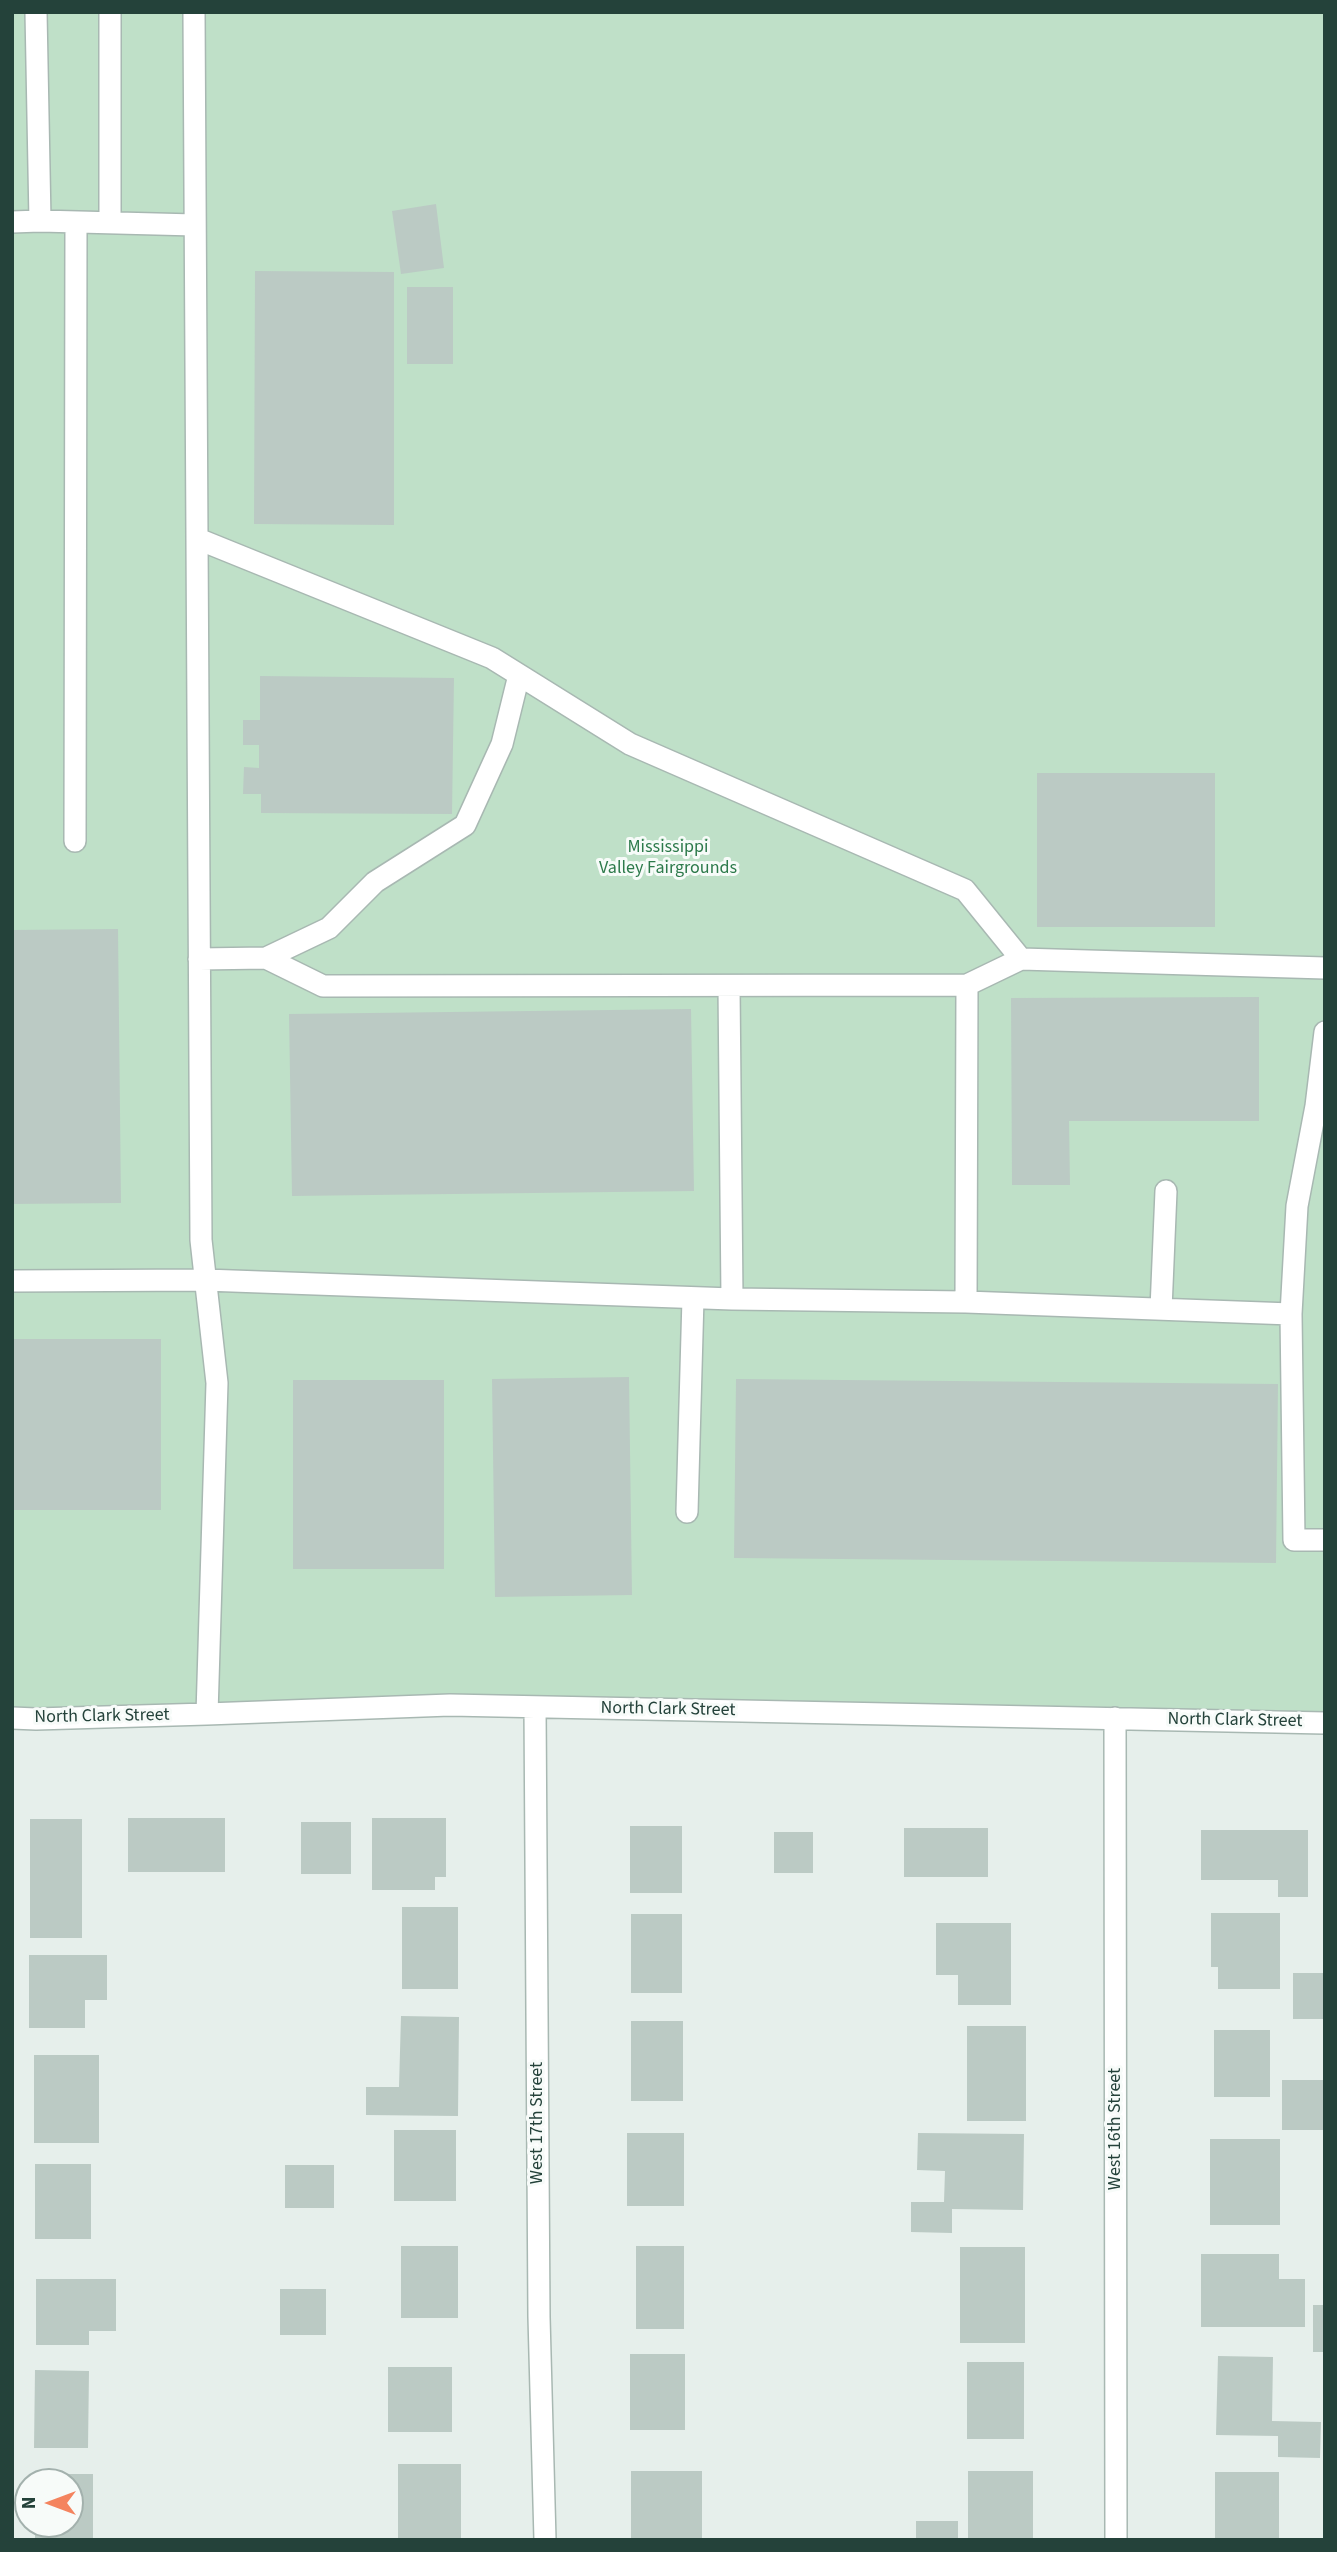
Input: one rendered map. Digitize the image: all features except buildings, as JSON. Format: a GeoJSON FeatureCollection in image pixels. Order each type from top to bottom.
{"type":"FeatureCollection","features":[{"type":"Feature","properties":{"kind":"street"},"geometry":{"type":"LineString","coordinates":[[36,12],[40,221]]}},
{"type":"Feature","properties":{"kind":"street"},"geometry":{"type":"LineString","coordinates":[[110,12],[110,223]]}},
{"type":"Feature","properties":{"kind":"street"},"geometry":{"type":"LineString","coordinates":[[194,12],[201,1241],[217,1383],[207,1714]]}},
{"type":"Feature","properties":{"kind":"street"},"geometry":{"type":"LineString","coordinates":[[12,222],[195,225]]}},
{"type":"Feature","properties":{"kind":"street"},"geometry":{"type":"LineString","coordinates":[[75,841],[76,222]]}},
{"type":"Feature","properties":{"kind":"street"},"geometry":{"type":"LineString","coordinates":[[198,539],[492,658],[630,744],[965,890],[1021,959]]}},
{"type":"Feature","properties":{"kind":"street"},"geometry":{"type":"LineString","coordinates":[[199,959],[266,958],[329,928],[375,882],[465,825],[502,744],[519,675]]}},
{"type":"Feature","properties":{"kind":"street"},"geometry":{"type":"LineString","coordinates":[[266,958],[323,986],[967,985],[1021,959],[1325,968]]}},
{"type":"Feature","properties":{"kind":"street"},"geometry":{"type":"LineString","coordinates":[[966,1302],[967,985]]}},
{"type":"Feature","properties":{"kind":"street"},"geometry":{"type":"LineString","coordinates":[[729,986],[733,1299]]}},
{"type":"Feature","properties":{"kind":"street"},"geometry":{"type":"LineString","coordinates":[[1325,1032],[1320,1106],[1297,1206],[1291,1314],[1294,1540],[1325,1540]]}},
{"type":"Feature","properties":{"kind":"street"},"geometry":{"type":"LineString","coordinates":[[1161,1309],[1166,1191]]}},
{"type":"Feature","properties":{"kind":"street"},"geometry":{"type":"LineString","coordinates":[[12,1281],[205,1280],[693,1298],[966,1302],[1291,1314]]}},
{"type":"Feature","properties":{"kind":"street"},"geometry":{"type":"LineString","coordinates":[[687,1512],[693,1298]]}},
{"type":"Feature","properties":{"kind":"street","name":"North Clark Street"},"geometry":{"type":"LineString","coordinates":[[12,1718],[450,1705],[1325,1723]]}},
{"type":"Feature","properties":{"kind":"street","name":"West 17th Street"},"geometry":{"type":"LineString","coordinates":[[535,1707],[539,2303],[545,2540]]}},
{"type":"Feature","properties":{"kind":"street","name":"West 16th Street"},"geometry":{"type":"LineString","coordinates":[[1115,1718],[1116,2540]]}},
{"type":"Feature","properties":{"kind":"green space","name":"Mississippi Valley Fairgrounds"},"geometry":{"type":"Polygon","coordinates":[[[12,12],[1325,12],[1325,1723],[450,1705],[12,1718],[12,12]]]}}]}
